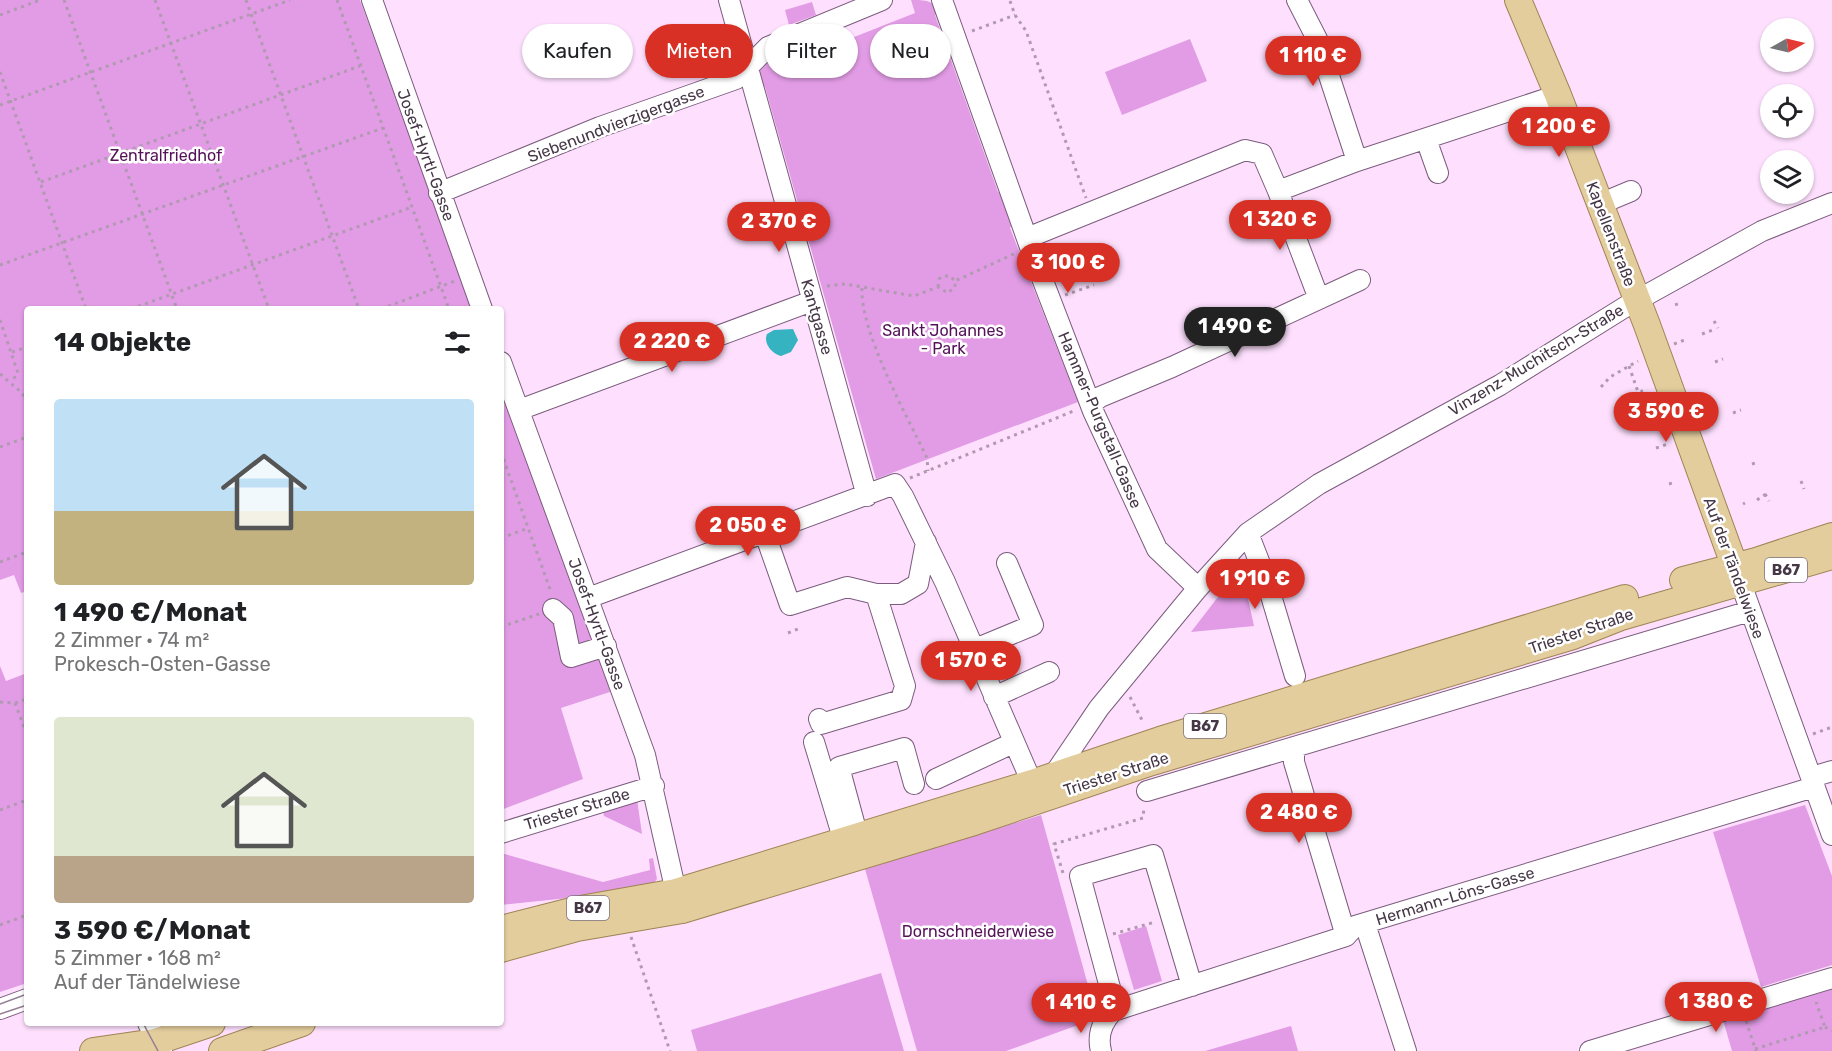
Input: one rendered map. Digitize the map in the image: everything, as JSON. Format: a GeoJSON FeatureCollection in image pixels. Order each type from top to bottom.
{"type":"FeatureCollection","features":[{"type":"Feature","properties":{"kind":"main road","name":"Kapellenstraße"},"geometry":{"type":"LineString","coordinates":[[1518,0],[1637,300]]}},
{"type":"Feature","properties":{"kind":"main road","name":"Auf der Tändelwiese"},"geometry":{"type":"LineString","coordinates":[[1637,300],[1738,575]]}},
{"type":"Feature","properties":{"kind":"main road","name":"Triester Straße"},"geometry":{"type":"LineString","coordinates":[[504,948],[578,928],[682,910],[974,822],[1152,762],[1538,646],[1621,617],[1714,589],[1756,561],[1832,536]]}},
{"type":"Feature","properties":{"kind":"main road","name":"Triester Straße"},"geometry":{"type":"LineString","coordinates":[[504,928],[575,910],[676,891],[851,839],[1170,737],[1738,575],[1832,556]]}},
{"type":"Feature","properties":{"kind":"main road"},"geometry":{"type":"LineString","coordinates":[[93,1051],[201,1026]]}},
{"type":"Feature","properties":{"kind":"main road"},"geometry":{"type":"LineString","coordinates":[[222,1051],[293,1026]]}},
{"type":"Feature","properties":{"kind":"street","name":"Josef-Hyrtl-Gasse"},"geometry":{"type":"LineString","coordinates":[[372,0],[481,306]]}},
{"type":"Feature","properties":{"kind":"street","name":"Kantgasse"},"geometry":{"type":"LineString","coordinates":[[729,0],[735,24]]}},
{"type":"Feature","properties":{"kind":"street","name":"Siebenundvierzigergasse"},"geometry":{"type":"LineString","coordinates":[[753,61],[768,47],[882,0]]}},
{"type":"Feature","properties":{"kind":"street","name":"Hammer-Purgstall-Gasse"},"geometry":{"type":"LineString","coordinates":[[942,0],[1023,245],[1090,404],[1157,549],[1198,588]]}},
{"type":"Feature","properties":{"kind":"street"},"geometry":{"type":"LineString","coordinates":[[1297,0],[1317,39],[1357,161]]}},
{"type":"Feature","properties":{"kind":"street","name":"Siebenundvierzigergasse"},"geometry":{"type":"LineString","coordinates":[[439,193],[600,128],[737,78]]}},
{"type":"Feature","properties":{"kind":"street","name":"Kantgasse"},"geometry":{"type":"LineString","coordinates":[[750,78],[867,495]]}},
{"type":"Feature","properties":{"kind":"street"},"geometry":{"type":"LineString","coordinates":[[1278,191],[1357,161],[1558,96]]}},
{"type":"Feature","properties":{"kind":"street"},"geometry":{"type":"LineString","coordinates":[[1426,139],[1438,173]]}},
{"type":"Feature","properties":{"kind":"street"},"geometry":{"type":"LineString","coordinates":[[1023,245],[1245,150],[1262,154],[1319,299]]}},
{"type":"Feature","properties":{"kind":"street"},"geometry":{"type":"LineString","coordinates":[[1600,204],[1630,190]]}},
{"type":"Feature","properties":{"kind":"street","name":"Vinzenz-Muchitsch-Straße"},"geometry":{"type":"LineString","coordinates":[[1042,779],[1198,588],[1248,533],[1319,484],[1500,385],[1637,300],[1762,231],[1832,203]]}},
{"type":"Feature","properties":{"kind":"street"},"geometry":{"type":"LineString","coordinates":[[1090,404],[1100,397],[1360,280]]}},
{"type":"Feature","properties":{"kind":"street"},"geometry":{"type":"LineString","coordinates":[[519,410],[810,296]]}},
{"type":"Feature","properties":{"kind":"street","name":"Josef-Hyrtl-Gasse"},"geometry":{"type":"LineString","coordinates":[[504,370],[606,646],[654,786],[676,891]]}},
{"type":"Feature","properties":{"kind":"street"},"geometry":{"type":"LineString","coordinates":[[588,598],[895,484],[945,582],[1012,744],[1042,779]]}},
{"type":"Feature","properties":{"kind":"street"},"geometry":{"type":"LineString","coordinates":[[764,531],[790,605],[847,586],[876,594],[901,594],[918,584],[926,542]]}},
{"type":"Feature","properties":{"kind":"street"},"geometry":{"type":"LineString","coordinates":[[1248,533],[1266,579],[1294,676]]}},
{"type":"Feature","properties":{"kind":"street"},"geometry":{"type":"LineString","coordinates":[[973,650],[1033,624],[1007,563]]}},
{"type":"Feature","properties":{"kind":"street","name":"Auf der Tändelwiese"},"geometry":{"type":"LineString","coordinates":[[1738,575],[1832,835]]}},
{"type":"Feature","properties":{"kind":"street"},"geometry":{"type":"LineString","coordinates":[[819,719],[821,724],[901,700],[906,686],[876,594]]}},
{"type":"Feature","properties":{"kind":"street"},"geometry":{"type":"LineString","coordinates":[[553,609],[563,618],[571,657],[606,646]]}},
{"type":"Feature","properties":{"kind":"street","name":"Triester Straße"},"geometry":{"type":"LineString","coordinates":[[1147,791],[1750,611]]}},
{"type":"Feature","properties":{"kind":"street"},"geometry":{"type":"LineString","coordinates":[[1608,654],[1621,617]]}},
{"type":"Feature","properties":{"kind":"street"},"geometry":{"type":"LineString","coordinates":[[1538,646],[1570,666]]}},
{"type":"Feature","properties":{"kind":"street"},"geometry":{"type":"LineString","coordinates":[[994,697],[1049,672]]}},
{"type":"Feature","properties":{"kind":"street"},"geometry":{"type":"LineString","coordinates":[[814,741],[851,839]]}},
{"type":"Feature","properties":{"kind":"street"},"geometry":{"type":"LineString","coordinates":[[936,779],[1012,744]]}},
{"type":"Feature","properties":{"kind":"street"},"geometry":{"type":"LineString","coordinates":[[1294,747],[1294,762],[1346,936]]}},
{"type":"Feature","properties":{"kind":"street"},"geometry":{"type":"LineString","coordinates":[[851,839],[839,767],[904,748],[914,784]]}},
{"type":"Feature","properties":{"kind":"street","name":"Hermann-Löns-Gasse"},"geometry":{"type":"LineString","coordinates":[[1110,1015],[1346,936],[1355,926],[1813,782],[1832,771]]}},
{"type":"Feature","properties":{"kind":"street","name":"Triester Straße"},"geometry":{"type":"LineString","coordinates":[[504,832],[654,786]]}},
{"type":"Feature","properties":{"kind":"street"},"geometry":{"type":"LineString","coordinates":[[1101,1051],[1100,1029],[1110,1015],[1097,939],[1080,876],[1153,855],[1192,986]]}},
{"type":"Feature","properties":{"kind":"street"},"geometry":{"type":"LineString","coordinates":[[1365,924],[1406,1051]]}},
{"type":"Feature","properties":{"kind":"street"},"geometry":{"type":"LineString","coordinates":[[1590,1051],[1641,1044],[1832,978]]}},
{"type":"Feature","properties":{"kind":"street"},"geometry":{"type":"LineString","coordinates":[[0,1009],[24,1000]]}},
{"type":"Feature","properties":{"kind":"path"},"geometry":{"type":"LineString","coordinates":[[0,15],[40,0]]}},
{"type":"Feature","properties":{"kind":"path"},"geometry":{"type":"LineString","coordinates":[[64,0],[176,306]]}},
{"type":"Feature","properties":{"kind":"path"},"geometry":{"type":"LineString","coordinates":[[155,0],[268,306]]}},
{"type":"Feature","properties":{"kind":"path"},"geometry":{"type":"LineString","coordinates":[[246,0],[357,306]]}},
{"type":"Feature","properties":{"kind":"path"},"geometry":{"type":"LineString","coordinates":[[0,105],[290,0]]}},
{"type":"Feature","properties":{"kind":"path"},"geometry":{"type":"LineString","coordinates":[[337,0],[448,306]]}},
{"type":"Feature","properties":{"kind":"path"},"geometry":{"type":"LineString","coordinates":[[1011,1],[1015,15],[1026,31],[1088,202]]}},
{"type":"Feature","properties":{"kind":"path"},"geometry":{"type":"LineString","coordinates":[[964,33],[1015,15]]}},
{"type":"Feature","properties":{"kind":"path"},"geometry":{"type":"LineString","coordinates":[[41,182],[360,66]]}},
{"type":"Feature","properties":{"kind":"path"},"geometry":{"type":"LineString","coordinates":[[0,72],[85,306]]}},
{"type":"Feature","properties":{"kind":"path"},"geometry":{"type":"LineString","coordinates":[[0,265],[302,155],[383,128]]}},
{"type":"Feature","properties":{"kind":"path"},"geometry":{"type":"LineString","coordinates":[[139,306],[412,207]]}},
{"type":"Feature","properties":{"kind":"path"},"geometry":{"type":"LineString","coordinates":[[955,280],[1023,245]]}},
{"type":"Feature","properties":{"kind":"path"},"geometry":{"type":"LineString","coordinates":[[389,306],[469,275]]}},
{"type":"Feature","properties":{"kind":"path"},"geometry":{"type":"LineString","coordinates":[[938,287],[939,279],[943,276],[950,276],[955,280]]}},
{"type":"Feature","properties":{"kind":"path"},"geometry":{"type":"LineString","coordinates":[[938,287],[944,292],[952,291],[955,287],[955,280]]}},
{"type":"Feature","properties":{"kind":"path"},"geometry":{"type":"LineString","coordinates":[[810,296],[845,284],[914,296],[938,287]]}},
{"type":"Feature","properties":{"kind":"path"},"geometry":{"type":"LineString","coordinates":[[1058,298],[1094,285]]}},
{"type":"Feature","properties":{"kind":"path"},"geometry":{"type":"LineString","coordinates":[[862,288],[862,305],[871,336],[927,458],[928,471]]}},
{"type":"Feature","properties":{"kind":"path"},"geometry":{"type":"LineString","coordinates":[[0,320],[18,373],[11,382]]}},
{"type":"Feature","properties":{"kind":"path"},"geometry":{"type":"LineString","coordinates":[[1714,321],[1718,328]]}},
{"type":"Feature","properties":{"kind":"path"},"geometry":{"type":"LineString","coordinates":[[1702,334],[1713,330]]}},
{"type":"Feature","properties":{"kind":"path"},"geometry":{"type":"LineString","coordinates":[[1676,343],[1687,339]]}},
{"type":"Feature","properties":{"kind":"path"},"geometry":{"type":"LineString","coordinates":[[12,352],[24,348]]}},
{"type":"Feature","properties":{"kind":"path"},"geometry":{"type":"LineString","coordinates":[[1715,362],[1723,359]]}},
{"type":"Feature","properties":{"kind":"path"},"geometry":{"type":"LineString","coordinates":[[1601,387],[1610,377],[1636,362]]}},
{"type":"Feature","properties":{"kind":"path"},"geometry":{"type":"LineString","coordinates":[[1629,366],[1638,392],[1643,391]]}},
{"type":"Feature","properties":{"kind":"path"},"geometry":{"type":"LineString","coordinates":[[0,374],[11,382],[24,397]]}},
{"type":"Feature","properties":{"kind":"path"},"geometry":{"type":"LineString","coordinates":[[895,484],[1090,404]]}},
{"type":"Feature","properties":{"kind":"path"},"geometry":{"type":"LineString","coordinates":[[1644,412],[1650,410]]}},
{"type":"Feature","properties":{"kind":"path"},"geometry":{"type":"LineString","coordinates":[[1733,413],[1741,410]]}},
{"type":"Feature","properties":{"kind":"path"},"geometry":{"type":"LineString","coordinates":[[0,447],[24,438]]}},
{"type":"Feature","properties":{"kind":"path"},"geometry":{"type":"LineString","coordinates":[[1656,448],[1667,444]]}},
{"type":"Feature","properties":{"kind":"path"},"geometry":{"type":"LineString","coordinates":[[504,460],[554,599],[553,609],[504,626]]}},
{"type":"Feature","properties":{"kind":"path"},"geometry":{"type":"LineString","coordinates":[[1752,464],[1758,462]]}},
{"type":"Feature","properties":{"kind":"path"},"geometry":{"type":"LineString","coordinates":[[1801,481],[1804,489]]}},
{"type":"Feature","properties":{"kind":"path"},"geometry":{"type":"LineString","coordinates":[[1669,484],[1676,482]]}},
{"type":"Feature","properties":{"kind":"path"},"geometry":{"type":"LineString","coordinates":[[1757,500],[1767,493],[1768,501]]}},
{"type":"Feature","properties":{"kind":"path"},"geometry":{"type":"LineString","coordinates":[[504,537],[529,528]]}},
{"type":"Feature","properties":{"kind":"path"},"geometry":{"type":"LineString","coordinates":[[0,562],[24,553]]}},
{"type":"Feature","properties":{"kind":"path"},"geometry":{"type":"LineString","coordinates":[[788,633],[798,629]]}},
{"type":"Feature","properties":{"kind":"path"},"geometry":{"type":"LineString","coordinates":[[1127,690],[1143,722]]}},
{"type":"Feature","properties":{"kind":"path"},"geometry":{"type":"LineString","coordinates":[[0,702],[15,703],[24,700]]}},
{"type":"Feature","properties":{"kind":"path"},"geometry":{"type":"LineString","coordinates":[[15,703],[24,727]]}},
{"type":"Feature","properties":{"kind":"path"},"geometry":{"type":"LineString","coordinates":[[0,810],[24,801]]}},
{"type":"Feature","properties":{"kind":"path"},"geometry":{"type":"LineString","coordinates":[[0,925],[24,916]]}},
{"type":"Feature","properties":{"kind":"path"},"geometry":{"type":"LineString","coordinates":[[1097,939],[1172,917]]}},
{"type":"Feature","properties":{"kind":"path"},"geometry":{"type":"LineString","coordinates":[[630,933],[670,1051]]}},
{"type":"Feature","properties":{"kind":"path"},"geometry":{"type":"LineString","coordinates":[[1816,1000],[1825,1027],[1832,1031]]}},
{"type":"Feature","properties":{"kind":"path"},"geometry":{"type":"LineString","coordinates":[[1743,1011],[1755,1050],[1825,1027]]}},
{"type":"Feature","properties":{"kind":"green space","name":"Zentralfriedhof"},"geometry":{"type":"Polygon","coordinates":[[[0,0],[360,0],[471,306],[24,306],[24,592],[21,593],[14,575],[0,580],[0,0]]]}},
{"type":"Feature","properties":{"kind":"green space","name":"Sankt Johannes - Park"},"geometry":{"type":"Polygon","coordinates":[[[911,0],[929,2],[935,5],[940,13],[935,15],[938,24],[887,24],[915,13],[911,0]]]}},
{"type":"Feature","properties":{"kind":"green space"},"geometry":{"type":"Polygon","coordinates":[[[812,2],[816,15],[789,24],[785,10],[812,2]]]}},
{"type":"Feature","properties":{"kind":"green space","name":"Sankt Johannes - Park"},"geometry":{"type":"Polygon","coordinates":[[[870,31],[870,78],[951,78],[951,60],[998,192],[1004,195],[1014,222],[1010,228],[1078,402],[876,479],[765,87],[759,88],[757,69],[765,62],[765,78],[858,78],[858,35],[870,31]]]}},
{"type":"Feature","properties":{"kind":"green space"},"geometry":{"type":"Polygon","coordinates":[[[1190,39],[1207,81],[1122,115],[1105,72],[1190,39]]]}},
{"type":"Feature","properties":{"kind":"green space"},"geometry":{"type":"Polygon","coordinates":[[[504,398],[613,691],[561,708],[583,779],[504,809],[504,398]]]}},
{"type":"Feature","properties":{"kind":"green space"},"geometry":{"type":"Polygon","coordinates":[[[1241,567],[1254,626],[1191,632],[1241,567]]]}},
{"type":"Feature","properties":{"kind":"green space"},"geometry":{"type":"Polygon","coordinates":[[[0,666],[6,681],[24,674],[24,984],[0,992],[0,666]]]}},
{"type":"Feature","properties":{"kind":"green space"},"geometry":{"type":"Polygon","coordinates":[[[637,799],[642,834],[604,816],[603,811],[637,799]]]}},
{"type":"Feature","properties":{"kind":"green space"},"geometry":{"type":"Polygon","coordinates":[[[1805,805],[1832,876],[1832,965],[1761,987],[1713,832],[1805,805]]]}},
{"type":"Feature","properties":{"kind":"green space","name":"Dornschneiderwiese"},"geometry":{"type":"Polygon","coordinates":[[[1041,815],[1094,1007],[1078,1025],[1006,1051],[917,1051],[865,869],[1041,815]]]}},
{"type":"Feature","properties":{"kind":"green space"},"geometry":{"type":"Polygon","coordinates":[[[504,854],[603,882],[650,870],[649,859],[653,858],[657,879],[653,884],[607,894],[504,905],[504,854]]]}},
{"type":"Feature","properties":{"kind":"green space"},"geometry":{"type":"Polygon","coordinates":[[[1146,926],[1162,981],[1134,990],[1118,935],[1146,926]]]}},
{"type":"Feature","properties":{"kind":"green space"},"geometry":{"type":"Polygon","coordinates":[[[881,973],[904,1051],[697,1051],[691,1030],[881,973]]]}},
{"type":"Feature","properties":{"kind":"green space"},"geometry":{"type":"Polygon","coordinates":[[[1832,988],[1832,1051],[1732,1051],[1723,1020],[1832,988]]]}},
{"type":"Feature","properties":{"kind":"green space"},"geometry":{"type":"Polygon","coordinates":[[[1291,1026],[1298,1051],[1205,1051],[1291,1026]]]}},
{"type":"Feature","properties":{"kind":"water"},"geometry":{"type":"Polygon","coordinates":[[[793,329],[798,340],[791,352],[781,356],[772,351],[766,341],[767,334],[774,330],[793,329]]]}},
{"type":"Feature","properties":{"kind":"tram line"},"geometry":{"type":"LineString","coordinates":[[0,1004],[24,995]]}},
{"type":"Feature","properties":{"kind":"tram line"},"geometry":{"type":"LineString","coordinates":[[0,1014],[24,1006]]}},
{"type":"Feature","properties":{"kind":"tram line"},"geometry":{"type":"LineString","coordinates":[[145,1026],[158,1051]]}}]}
